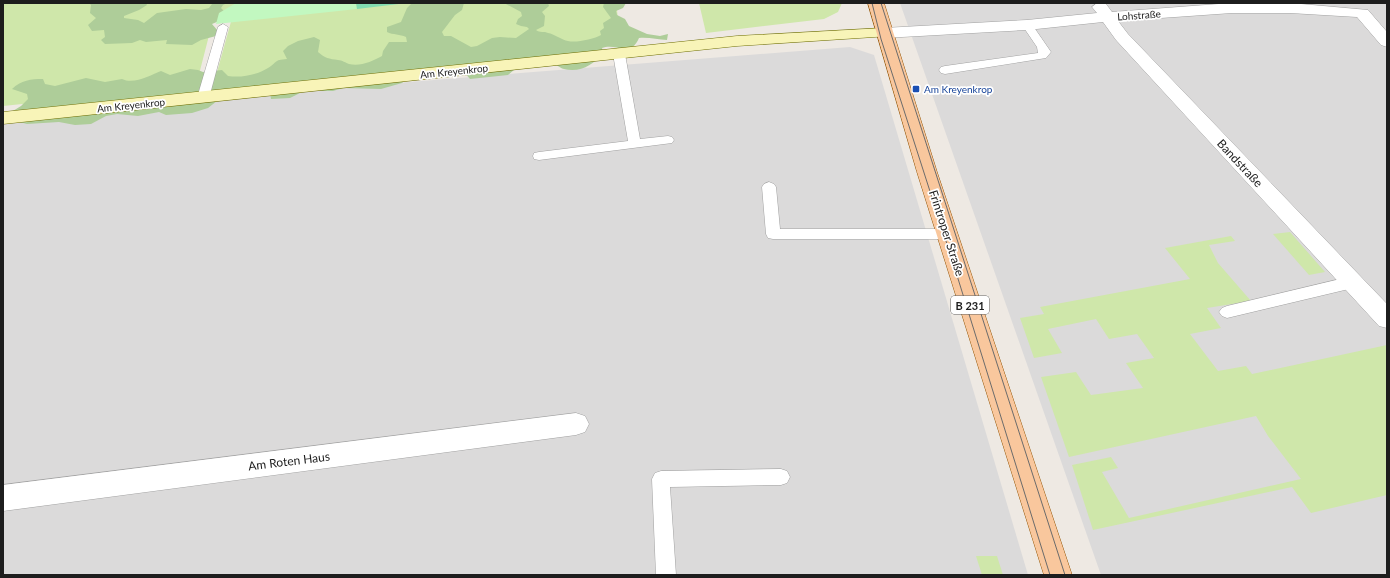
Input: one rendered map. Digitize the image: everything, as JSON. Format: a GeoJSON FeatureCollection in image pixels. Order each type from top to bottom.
{"type":"FeatureCollection","features":[{"type":"Feature","properties":{"kind":"main road","name":"Frintroper Straße"},"geometry":{"type":"LineString","coordinates":[[876,3],[895,33],[903,89],[927,172],[1058,575]]}},
{"type":"Feature","properties":{"kind":"main road","name":"Am Kreyenkrop"},"geometry":{"type":"LineString","coordinates":[[3,118],[737,41],[895,33]]}},
{"type":"Feature","properties":{"kind":"street","name":"Lohstraße"},"geometry":{"type":"LineString","coordinates":[[895,33],[1027,25],[1102,10],[1365,8]]}},
{"type":"Feature","properties":{"kind":"street"},"geometry":{"type":"LineString","coordinates":[[1365,8],[1387,42]]}},
{"type":"Feature","properties":{"kind":"street","name":"Bandstraße"},"geometry":{"type":"LineString","coordinates":[[1102,10],[1122,37],[1387,319]]}},
{"type":"Feature","properties":{"kind":"street","name":"Am Roten Haus"},"geometry":{"type":"LineString","coordinates":[[3,498],[576,424]]}},
{"type":"Feature","properties":{"kind":"lane"},"geometry":{"type":"LineString","coordinates":[[945,70],[1042,56],[1045,52],[1044,47],[1027,25]]}},
{"type":"Feature","properties":{"kind":"lane"},"geometry":{"type":"LineString","coordinates":[[203,98],[223,27]]}},
{"type":"Feature","properties":{"kind":"lane"},"geometry":{"type":"LineString","coordinates":[[619,54],[636,144]]}},
{"type":"Feature","properties":{"kind":"lane"},"geometry":{"type":"LineString","coordinates":[[539,156],[668,140]]}},
{"type":"Feature","properties":{"kind":"lane"},"geometry":{"type":"LineString","coordinates":[[769,187],[773,234],[947,234]]}},
{"type":"Feature","properties":{"kind":"lane"},"geometry":{"type":"LineString","coordinates":[[1227,312],[1353,282]]}},
{"type":"Feature","properties":{"kind":"lane"},"geometry":{"type":"LineString","coordinates":[[666,575],[662,479],[781,477]]}},
{"type":"Feature","properties":{"kind":"shaded area"},"geometry":{"type":"Polygon","coordinates":[[[900,3],[1387,3],[1387,575],[1101,575],[900,3]]]}},
{"type":"Feature","properties":{"kind":"shaded area"},"geometry":{"type":"Polygon","coordinates":[[[850,47],[874,55],[1028,575],[3,575],[3,120],[270,93],[850,47]]]}},
{"type":"Feature","properties":{"kind":"green space"},"geometry":{"type":"Polygon","coordinates":[[[3,3],[616,3],[621,41],[214,83],[232,18],[213,20],[196,86],[3,106],[3,3]]]}},
{"type":"Feature","properties":{"kind":"green space"},"geometry":{"type":"Polygon","coordinates":[[[89,3],[146,3],[147,5],[139,10],[124,16],[124,18],[138,20],[144,23],[157,13],[186,9],[201,10],[209,8],[212,4],[210,3],[227,3],[221,8],[224,11],[219,21],[212,24],[218,31],[216,36],[201,40],[192,45],[166,44],[167,40],[146,42],[140,40],[132,43],[105,44],[101,40],[105,37],[104,30],[92,31],[88,25],[96,18],[90,13],[91,5],[89,3]]]}},
{"type":"Feature","properties":{"kind":"green space"},"geometry":{"type":"Polygon","coordinates":[[[236,3],[356,3],[357,9],[216,24],[219,13],[236,3]]]}},
{"type":"Feature","properties":{"kind":"green space"},"geometry":{"type":"Polygon","coordinates":[[[356,3],[407,3],[357,9],[356,3]]]}},
{"type":"Feature","properties":{"kind":"green space"},"geometry":{"type":"Polygon","coordinates":[[[412,3],[464,3],[462,10],[455,15],[442,32],[444,36],[451,36],[471,47],[477,46],[492,38],[516,38],[529,29],[516,24],[518,19],[522,16],[521,12],[504,3],[548,3],[549,6],[542,12],[545,16],[544,26],[536,30],[568,41],[585,40],[601,35],[600,31],[604,28],[603,23],[611,18],[603,7],[604,3],[626,3],[623,8],[616,11],[617,15],[625,19],[629,26],[647,34],[660,36],[668,34],[667,40],[639,38],[631,48],[627,49],[612,47],[602,48],[603,52],[595,61],[586,67],[576,70],[559,67],[551,60],[521,64],[508,75],[470,79],[464,72],[411,76],[402,83],[381,89],[343,88],[333,91],[323,91],[317,89],[304,91],[290,98],[271,99],[270,93],[217,101],[208,108],[192,113],[166,115],[159,112],[138,116],[117,114],[106,116],[91,124],[75,125],[59,122],[27,124],[16,121],[8,114],[21,106],[28,99],[27,94],[12,89],[26,81],[43,79],[45,84],[55,86],[86,78],[105,82],[122,79],[132,81],[142,79],[161,71],[170,75],[190,69],[203,72],[222,70],[228,76],[243,76],[254,74],[268,68],[277,61],[287,59],[283,51],[288,46],[298,41],[314,37],[320,40],[318,52],[325,57],[341,60],[353,65],[366,63],[382,56],[383,51],[389,42],[407,42],[406,37],[387,32],[387,27],[401,22],[407,8],[412,3]]]}},
{"type":"Feature","properties":{"kind":"green space"},"geometry":{"type":"Polygon","coordinates":[[[699,3],[842,3],[838,12],[824,19],[706,33],[699,3]]]}},
{"type":"Feature","properties":{"kind":"green space"},"geometry":{"type":"Polygon","coordinates":[[[1290,232],[1325,272],[1309,275],[1273,234],[1290,232]]]}},
{"type":"Feature","properties":{"kind":"green space"},"geometry":{"type":"Polygon","coordinates":[[[1231,236],[1235,241],[1209,245],[1218,263],[1251,301],[1207,308],[1221,328],[1190,334],[1218,371],[1246,366],[1252,374],[1387,345],[1387,495],[1311,513],[1292,487],[1093,530],[1072,465],[1111,457],[1118,468],[1102,472],[1129,518],[1301,479],[1268,436],[1256,416],[1069,457],[1041,377],[1076,372],[1091,395],[1143,388],[1126,363],[1154,358],[1137,334],[1109,339],[1096,319],[1048,329],[1062,353],[1034,358],[1020,318],[1044,314],[1040,307],[1190,279],[1165,248],[1231,236]]]}},
{"type":"Feature","properties":{"kind":"green space"},"geometry":{"type":"Polygon","coordinates":[[[976,556],[997,556],[1003,575],[982,575],[976,556]]]}},
{"type":"Feature","properties":{"kind":"tram line"},"geometry":{"type":"LineString","coordinates":[[872,3],[881,39],[955,269],[1050,575]]}},
{"type":"Feature","properties":{"kind":"tram line"},"geometry":{"type":"LineString","coordinates":[[881,3],[1065,575]]}},
{"type":"Feature","properties":{"kind":"place","name":"Am Kreyenkrop"},"geometry":{"type":"Point","coordinates":[916,89]}}]}
